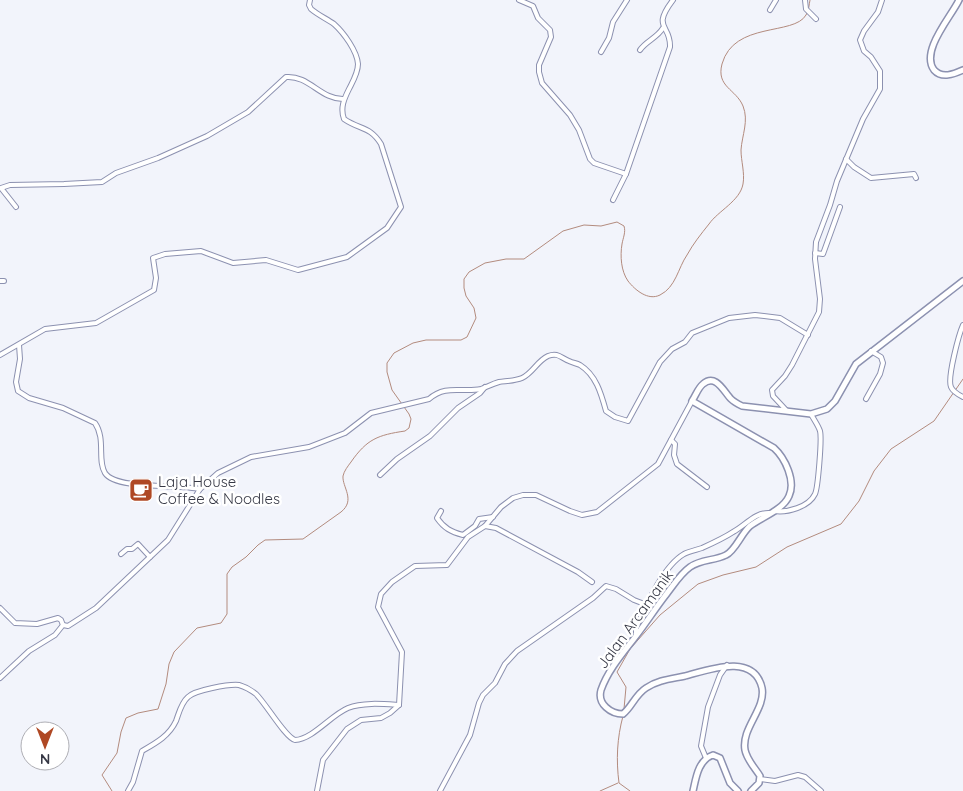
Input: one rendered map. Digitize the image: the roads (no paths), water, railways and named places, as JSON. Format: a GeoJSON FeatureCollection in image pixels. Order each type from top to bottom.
{"type":"FeatureCollection","features":[{"type":"Feature","properties":{"kind":"street"},"geometry":{"type":"LineString","coordinates":[[0,355],[45,329],[96,324],[154,290],[156,278],[153,258],[165,254],[201,251],[233,263],[266,260],[298,270],[347,257],[387,228],[401,207],[381,144],[368,130],[344,119],[342,113],[344,100],[356,74],[358,63],[353,49],[344,36],[334,24],[311,9],[309,5],[310,0]]}},
{"type":"Feature","properties":{"kind":"street"},"geometry":{"type":"LineString","coordinates":[[519,0],[533,6],[538,18],[550,30],[551,37],[539,65],[542,83],[570,115],[594,163],[626,174]]}},
{"type":"Feature","properties":{"kind":"street"},"geometry":{"type":"LineString","coordinates":[[602,52],[609,38],[613,22],[627,0]]}},
{"type":"Feature","properties":{"kind":"street"},"geometry":{"type":"LineString","coordinates":[[613,200],[626,174],[670,47],[670,39],[663,28],[662,20],[673,0]]}},
{"type":"Feature","properties":{"kind":"street"},"geometry":{"type":"LineString","coordinates":[[770,10],[776,0]]}},
{"type":"Feature","properties":{"kind":"street"},"geometry":{"type":"LineString","coordinates":[[806,0],[806,9],[816,19]]}},
{"type":"Feature","properties":{"kind":"street"},"geometry":{"type":"LineString","coordinates":[[787,411],[774,396],[772,390],[789,371],[819,312],[815,253],[818,236],[846,159],[863,120],[880,89],[880,71],[871,57],[864,51],[860,40],[864,31],[878,12],[882,0]]}},
{"type":"Feature","properties":{"kind":"street"},"geometry":{"type":"LineString","coordinates":[[959,0],[932,46],[930,61],[933,68],[939,74],[952,75],[963,70]]}},
{"type":"Feature","properties":{"kind":"street"},"geometry":{"type":"LineString","coordinates":[[640,50],[658,36],[663,28]]}},
{"type":"Feature","properties":{"kind":"street"},"geometry":{"type":"LineString","coordinates":[[16,207],[0,188],[10,185],[102,182],[116,173],[182,148],[232,122],[248,112],[286,77],[298,78],[326,96],[344,100]]}},
{"type":"Feature","properties":{"kind":"street"},"geometry":{"type":"LineString","coordinates":[[846,159],[854,167],[871,178],[914,174],[916,178]]}},
{"type":"Feature","properties":{"kind":"street"},"geometry":{"type":"LineString","coordinates":[[815,253],[824,254],[840,207]]}},
{"type":"Feature","properties":{"kind":"street"},"geometry":{"type":"LineString","coordinates":[[317,791],[323,760],[347,729],[361,720],[381,718],[399,705],[402,652],[378,607],[382,594],[392,582],[416,566],[447,566],[468,537],[485,526],[501,507],[513,498],[523,495],[536,495],[570,512],[582,515],[597,512],[658,464],[692,401],[703,384],[708,381],[718,384],[733,401],[742,406],[811,414],[822,412],[831,406],[852,369],[871,351],[963,281]]}},
{"type":"Feature","properties":{"kind":"street"},"geometry":{"type":"LineString","coordinates":[[63,625],[68,626],[96,608],[168,540],[200,489],[218,473],[243,460],[258,455],[309,447],[345,433],[371,413],[429,399],[434,395],[452,389],[480,389],[520,379],[530,373],[548,356],[558,354],[568,361],[578,363],[586,369],[592,375],[600,391],[606,411],[615,417],[628,421],[660,362],[669,351],[685,342],[692,333],[729,318],[756,315],[780,318],[808,335]]}},
{"type":"Feature","properties":{"kind":"street"},"geometry":{"type":"LineString","coordinates":[[963,325],[958,340],[950,383],[952,389],[963,397]]}},
{"type":"Feature","properties":{"kind":"street"},"geometry":{"type":"LineString","coordinates":[[19,345],[20,359],[16,382],[18,391],[29,398],[63,408],[94,423],[99,432],[103,468],[108,476],[116,480],[136,484],[186,486],[200,489]]}},
{"type":"Feature","properties":{"kind":"street"},"geometry":{"type":"LineString","coordinates":[[866,399],[884,363],[881,357],[871,351]]}},
{"type":"Feature","properties":{"kind":"street"},"geometry":{"type":"LineString","coordinates":[[380,475],[397,459],[430,436],[458,408],[487,386]]}},
{"type":"Feature","properties":{"kind":"street","name":"Jalan Arcamanik"},"geometry":{"type":"LineString","coordinates":[[692,401],[769,444],[779,452],[788,468],[791,492],[787,500],[746,531],[729,553],[702,561],[686,570],[614,664],[600,693],[600,699],[603,704],[616,713],[625,713],[638,694],[661,680],[728,665],[750,670],[761,686],[761,700],[746,737],[744,747],[760,778]]}},
{"type":"Feature","properties":{"kind":"street"},"geometry":{"type":"LineString","coordinates":[[636,635],[636,628],[662,578],[683,554],[702,548],[726,536],[760,514],[785,512],[809,501],[816,494],[822,439],[818,426],[811,414]]}},
{"type":"Feature","properties":{"kind":"street"},"geometry":{"type":"LineString","coordinates":[[672,440],[675,444],[674,456],[677,464],[707,486]]}},
{"type":"Feature","properties":{"kind":"street"},"geometry":{"type":"LineString","coordinates":[[441,511],[437,518],[443,527],[463,535],[475,526],[479,519],[493,517]]}},
{"type":"Feature","properties":{"kind":"street"},"geometry":{"type":"LineString","coordinates":[[485,526],[496,528],[578,572],[592,582]]}},
{"type":"Feature","properties":{"kind":"street"},"geometry":{"type":"LineString","coordinates":[[122,554],[127,549],[132,549],[138,544],[150,557]]}},
{"type":"Feature","properties":{"kind":"street"},"geometry":{"type":"LineString","coordinates":[[440,791],[470,735],[478,704],[483,695],[495,683],[505,664],[517,651],[593,598],[606,586],[616,588],[647,606]]}},
{"type":"Feature","properties":{"kind":"street"},"geometry":{"type":"LineString","coordinates":[[0,608],[16,623],[36,624],[58,618],[63,625]]}},
{"type":"Feature","properties":{"kind":"street"},"geometry":{"type":"LineString","coordinates":[[0,678],[29,651],[55,635],[63,625]]}},
{"type":"Feature","properties":{"kind":"street"},"geometry":{"type":"LineString","coordinates":[[706,758],[701,746],[708,707],[720,676],[728,665]]}},
{"type":"Feature","properties":{"kind":"street"},"geometry":{"type":"LineString","coordinates":[[128,791],[133,782],[142,751],[162,740],[171,730],[187,697],[199,692],[233,685],[246,687],[264,702],[285,732],[290,738],[295,740],[302,740],[349,708],[357,706],[399,705]]}},
{"type":"Feature","properties":{"kind":"street"},"geometry":{"type":"LineString","coordinates":[[693,791],[701,765],[706,758],[713,755],[718,756],[730,783],[738,791]]}},
{"type":"Feature","properties":{"kind":"street"},"geometry":{"type":"LineString","coordinates":[[751,791],[757,786],[760,778],[775,781],[798,775],[805,777],[821,791]]}},
{"type":"Feature","properties":{"kind":"waterway"},"geometry":{"type":"LineString","coordinates":[[112,791],[102,775],[117,753],[126,718],[138,713],[158,709],[166,684],[169,664],[174,652],[197,628],[221,623],[227,614],[227,574],[232,567],[265,540],[303,539],[341,512],[348,503],[343,476],[357,454],[374,439],[387,434],[405,431],[409,428],[411,419],[392,390],[387,372],[387,363],[394,353],[413,343],[426,340],[461,340],[467,337],[476,318],[474,308],[466,296],[464,288],[464,279],[469,272],[485,263],[506,259],[524,259],[563,231],[584,225],[601,226],[617,222],[625,228],[621,258],[622,268],[628,281],[638,291],[651,297],[660,295],[670,287],[694,243],[713,219],[738,196],[743,184],[741,150],[745,112],[740,100],[724,83],[721,72],[722,64],[729,50],[739,41],[751,35],[799,21],[806,15],[810,0]]}},
{"type":"Feature","properties":{"kind":"waterway"},"geometry":{"type":"LineString","coordinates":[[624,709],[626,687],[617,672],[630,649],[660,615],[698,584],[723,575],[756,567],[787,547],[841,524],[859,501],[874,471],[891,449],[934,421],[963,379]]}},
{"type":"Feature","properties":{"kind":"waterway"},"geometry":{"type":"LineString","coordinates":[[623,716],[618,741],[618,774],[619,783],[630,791]]}},
{"type":"Feature","properties":{"kind":"waterway"},"geometry":{"type":"LineString","coordinates":[[600,791],[618,783]]}},
{"type":"Feature","properties":{"kind":"place","name":"Laja House Coffee & Noodles"},"geometry":{"type":"Point","coordinates":[141,490]}}]}
